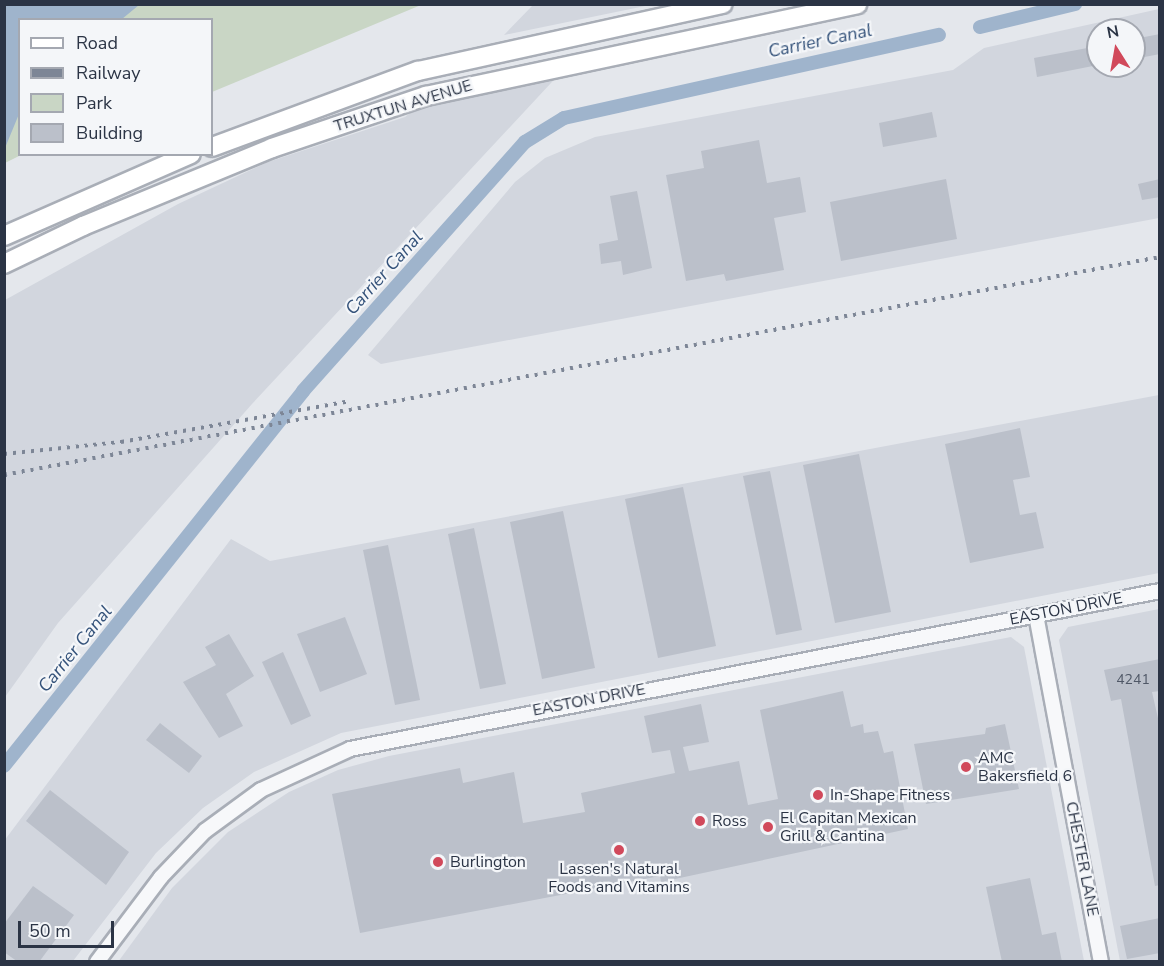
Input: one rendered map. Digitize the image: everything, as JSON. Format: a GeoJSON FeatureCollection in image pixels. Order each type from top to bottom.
{"type":"FeatureCollection","features":[{"type":"Feature","properties":{"kind":"main road","name":"TRUXTUN AVENUE"},"geometry":{"type":"LineString","coordinates":[[213,147],[418,71],[723,4]]}},
{"type":"Feature","properties":{"kind":"main road","name":"TRUXTUN AVENUE"},"geometry":{"type":"LineString","coordinates":[[4,264],[83,226],[262,152],[426,96],[856,4]]}},
{"type":"Feature","properties":{"kind":"main road"},"geometry":{"type":"LineString","coordinates":[[4,236],[186,156]]}},
{"type":"Feature","properties":{"kind":"street","name":"EASTON DRIVE"},"geometry":{"type":"LineString","coordinates":[[97,962],[161,877],[205,831],[261,789],[323,758],[383,739],[1160,591]]}},
{"type":"Feature","properties":{"kind":"street","name":"CHESTER LANE"},"geometry":{"type":"LineString","coordinates":[[1036,615],[1101,962]]}},
{"type":"Feature","properties":{"kind":"shaded area"},"geometry":{"type":"Polygon","coordinates":[[[533,4],[650,5],[504,35],[533,4]]]}},
{"type":"Feature","properties":{"kind":"shaded area"},"geometry":{"type":"Polygon","coordinates":[[[1159,9],[1159,218],[381,364],[368,355],[515,182],[545,158],[595,137],[953,70],[984,48],[1086,25],[1086,78],[1146,78],[1146,18],[1119,18],[1159,9]]]}},
{"type":"Feature","properties":{"kind":"shaded area"},"geometry":{"type":"Polygon","coordinates":[[[564,69],[252,404],[58,623],[5,697],[5,300],[178,204],[268,162],[405,117],[423,103],[564,69]]]}},
{"type":"Feature","properties":{"kind":"shaded area"},"geometry":{"type":"Polygon","coordinates":[[[1159,395],[1159,573],[341,733],[254,772],[203,808],[156,853],[73,961],[5,961],[4,841],[231,539],[270,561],[1159,395]]]}},
{"type":"Feature","properties":{"kind":"shaded area"},"geometry":{"type":"Polygon","coordinates":[[[1159,609],[1159,961],[1120,961],[1059,640],[1068,627],[1159,609]]]}},
{"type":"Feature","properties":{"kind":"shaded area"},"geometry":{"type":"Polygon","coordinates":[[[1011,637],[1024,647],[1084,961],[118,962],[172,888],[228,832],[289,792],[338,770],[389,756],[1011,637]]]}},
{"type":"Feature","properties":{"kind":"green space"},"geometry":{"type":"Polygon","coordinates":[[[5,5],[421,5],[213,92],[213,18],[18,18],[19,156],[5,163],[5,5]]]}},
{"type":"Feature","properties":{"kind":"water"},"geometry":{"type":"Polygon","coordinates":[[[5,4],[139,5],[123,18],[18,18],[18,116],[5,148],[5,4]]]}},
{"type":"Feature","properties":{"kind":"building"},"geometry":{"type":"Polygon","coordinates":[[[1160,34],[1160,54],[1146,57],[1146,37],[1160,34]]]}},
{"type":"Feature","properties":{"kind":"building"},"geometry":{"type":"Polygon","coordinates":[[[1086,48],[1086,67],[1037,77],[1034,58],[1086,48]]]}},
{"type":"Feature","properties":{"kind":"building"},"geometry":{"type":"Polygon","coordinates":[[[932,112],[937,137],[883,147],[879,123],[932,112]]]}},
{"type":"Feature","properties":{"kind":"building"},"geometry":{"type":"Polygon","coordinates":[[[759,140],[767,183],[800,177],[806,212],[774,218],[784,270],[726,281],[724,274],[686,281],[666,175],[704,168],[701,151],[759,140]]]}},
{"type":"Feature","properties":{"kind":"building"},"geometry":{"type":"Polygon","coordinates":[[[946,179],[957,239],[841,261],[830,202],[946,179]]]}},
{"type":"Feature","properties":{"kind":"building"},"geometry":{"type":"Polygon","coordinates":[[[1160,179],[1160,197],[1142,200],[1138,184],[1160,179]]]}},
{"type":"Feature","properties":{"kind":"building"},"geometry":{"type":"Polygon","coordinates":[[[637,191],[652,268],[623,275],[621,261],[601,264],[599,244],[618,240],[610,196],[637,191]]]}},
{"type":"Feature","properties":{"kind":"building"},"geometry":{"type":"Polygon","coordinates":[[[1020,428],[1030,477],[1013,480],[1020,515],[1036,512],[1044,548],[970,563],[945,444],[1020,428]]]}},
{"type":"Feature","properties":{"kind":"building"},"geometry":{"type":"Polygon","coordinates":[[[859,454],[891,612],[835,623],[803,465],[859,454]]]}},
{"type":"Feature","properties":{"kind":"building"},"geometry":{"type":"Polygon","coordinates":[[[770,471],[802,630],[776,635],[743,476],[770,471]]]}},
{"type":"Feature","properties":{"kind":"building"},"geometry":{"type":"Polygon","coordinates":[[[683,487],[716,646],[658,658],[625,499],[683,487]]]}},
{"type":"Feature","properties":{"kind":"building"},"geometry":{"type":"Polygon","coordinates":[[[563,511],[595,668],[542,679],[510,522],[563,511]]]}},
{"type":"Feature","properties":{"kind":"building"},"geometry":{"type":"Polygon","coordinates":[[[474,528],[506,684],[480,689],[448,534],[474,528]]]}},
{"type":"Feature","properties":{"kind":"building"},"geometry":{"type":"Polygon","coordinates":[[[388,545],[420,700],[395,705],[363,550],[388,545]]]}},
{"type":"Feature","properties":{"kind":"building"},"geometry":{"type":"Polygon","coordinates":[[[345,617],[367,674],[320,692],[297,634],[345,617]]]}},
{"type":"Feature","properties":{"kind":"building"},"geometry":{"type":"Polygon","coordinates":[[[229,634],[254,676],[226,694],[243,726],[219,738],[183,682],[216,665],[205,647],[229,634]]]}},
{"type":"Feature","properties":{"kind":"building"},"geometry":{"type":"Polygon","coordinates":[[[283,652],[311,716],[291,725],[262,662],[283,652]]]}},
{"type":"Feature","properties":{"kind":"building"},"geometry":{"type":"Polygon","coordinates":[[[1160,659],[1160,691],[1152,692],[1160,727],[1160,885],[1155,886],[1121,699],[1111,701],[1104,670],[1160,659]]]}},
{"type":"Feature","properties":{"kind":"building"},"geometry":{"type":"Polygon","coordinates":[[[843,691],[851,727],[863,724],[864,733],[878,731],[884,753],[893,751],[908,829],[661,882],[660,876],[360,933],[332,794],[460,768],[463,783],[514,772],[523,823],[585,812],[581,793],[675,773],[670,750],[652,753],[644,716],[701,704],[709,742],[683,747],[689,771],[739,761],[748,805],[778,799],[760,710],[843,691]]]}},
{"type":"Feature","properties":{"kind":"building"},"geometry":{"type":"Polygon","coordinates":[[[160,723],[202,756],[189,773],[146,740],[160,723]]]}},
{"type":"Feature","properties":{"kind":"building","name":"AMC Bakersfield 6"},"geometry":{"type":"Polygon","coordinates":[[[1005,724],[1019,789],[926,804],[914,744],[985,734],[986,728],[1005,724]]]}},
{"type":"Feature","properties":{"kind":"building"},"geometry":{"type":"Polygon","coordinates":[[[50,790],[129,852],[106,885],[26,821],[50,790]]]}},
{"type":"Feature","properties":{"kind":"building"},"geometry":{"type":"Polygon","coordinates":[[[1030,878],[1042,935],[1056,932],[1062,962],[1002,962],[986,887],[1030,878]]]}},
{"type":"Feature","properties":{"kind":"building"},"geometry":{"type":"Polygon","coordinates":[[[33,886],[74,915],[39,962],[18,962],[4,952],[4,924],[33,886]]]}},
{"type":"Feature","properties":{"kind":"building"},"geometry":{"type":"Polygon","coordinates":[[[1160,918],[1160,953],[1127,959],[1120,926],[1160,918]]]}},
{"type":"Feature","properties":{"kind":"waterway","name":"Carrier Canal"},"geometry":{"type":"LineString","coordinates":[[980,27],[1075,4]]}},
{"type":"Feature","properties":{"kind":"waterway","name":"Carrier Canal"},"geometry":{"type":"LineString","coordinates":[[4,766],[303,391],[525,142],[564,118],[939,35]]}},
{"type":"Feature","properties":{"kind":"railway"},"geometry":{"type":"LineString","coordinates":[[4,475],[1160,257]]}},
{"type":"Feature","properties":{"kind":"railway"},"geometry":{"type":"LineString","coordinates":[[4,454],[121,442],[346,402]]}},
{"type":"Feature","properties":{"kind":"place","name":"AMC Bakersfield 6"},"geometry":{"type":"Point","coordinates":[966,767]}},
{"type":"Feature","properties":{"kind":"place","name":"In-Shape Fitness"},"geometry":{"type":"Point","coordinates":[818,795]}},
{"type":"Feature","properties":{"kind":"place","name":"Ross"},"geometry":{"type":"Point","coordinates":[700,821]}},
{"type":"Feature","properties":{"kind":"place","name":"El Capitan Mexican Grill & Cantina"},"geometry":{"type":"Point","coordinates":[768,827]}},
{"type":"Feature","properties":{"kind":"place","name":"Lassen's Natural Foods and Vitamins"},"geometry":{"type":"Point","coordinates":[619,850]}},
{"type":"Feature","properties":{"kind":"place","name":"Burlington"},"geometry":{"type":"Point","coordinates":[438,862]}}]}
